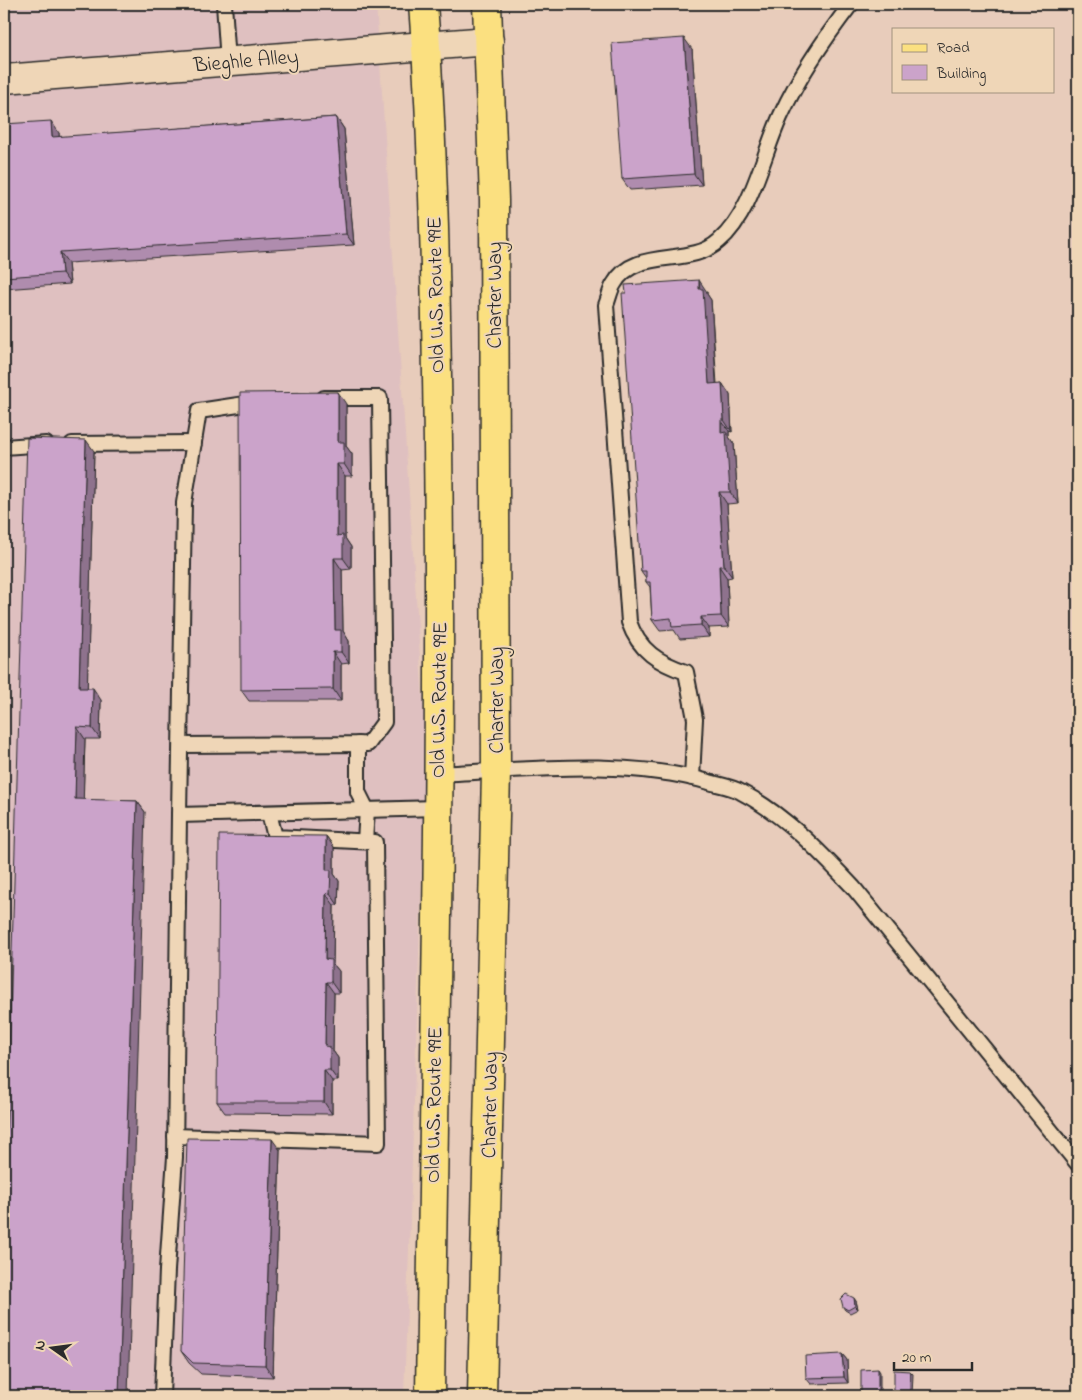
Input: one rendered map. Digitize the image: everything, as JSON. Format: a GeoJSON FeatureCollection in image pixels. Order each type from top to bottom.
{"type":"FeatureCollection","features":[{"type":"Feature","properties":{"kind":"main road","name":"Old U.S. Route 99E"},"geometry":{"type":"LineString","coordinates":[[423,4],[437,380],[440,590],[430,1396]]}},
{"type":"Feature","properties":{"kind":"main road","name":"Charter Way"},"geometry":{"type":"LineString","coordinates":[[482,1396],[496,772],[494,200],[487,4]]}},
{"type":"Feature","properties":{"kind":"main road"},"geometry":{"type":"LineString","coordinates":[[413,1396],[418,839],[437,808]]}},
{"type":"Feature","properties":{"kind":"street","name":"Bieghle Alley"},"geometry":{"type":"LineString","coordinates":[[4,79],[489,41]]}},
{"type":"Feature","properties":{"kind":"lane"},"geometry":{"type":"LineString","coordinates":[[224,4],[228,62]]}},
{"type":"Feature","properties":{"kind":"lane"},"geometry":{"type":"LineString","coordinates":[[692,778],[696,719],[686,672],[653,658],[641,647],[629,622],[606,305],[614,284],[622,273],[640,262],[693,255],[704,251],[719,242],[736,223],[782,112],[820,44],[850,4]]}},
{"type":"Feature","properties":{"kind":"lane"},"geometry":{"type":"LineString","coordinates":[[180,745],[368,744],[384,722],[380,398],[306,397]]}},
{"type":"Feature","properties":{"kind":"lane"},"geometry":{"type":"LineString","coordinates":[[162,1396],[175,1136],[184,503],[199,411],[268,400]]}},
{"type":"Feature","properties":{"kind":"lane"},"geometry":{"type":"LineString","coordinates":[[4,447],[39,444],[194,443]]}},
{"type":"Feature","properties":{"kind":"lane"},"geometry":{"type":"LineString","coordinates":[[358,744],[358,792],[367,810],[365,841]]}},
{"type":"Feature","properties":{"kind":"lane"},"geometry":{"type":"LineString","coordinates":[[437,774],[602,768],[653,771],[692,778],[739,791],[768,807],[824,857],[853,888],[1078,1164]]}},
{"type":"Feature","properties":{"kind":"lane"},"geometry":{"type":"LineString","coordinates":[[179,815],[437,808]]}},
{"type":"Feature","properties":{"kind":"lane"},"geometry":{"type":"LineString","coordinates":[[175,1136],[378,1143],[375,842],[275,837],[269,813]]}},
{"type":"Feature","properties":{"kind":"shaded area"},"geometry":{"type":"Polygon","coordinates":[[[4,4],[376,4],[426,746],[404,1396],[4,1396],[4,4]]]}},
{"type":"Feature","properties":{"kind":"building"},"geometry":{"type":"Polygon","coordinates":[[[684,38],[694,174],[622,179],[612,43],[684,38]]]}},
{"type":"Feature","properties":{"kind":"building"},"geometry":{"type":"Polygon","coordinates":[[[336,117],[346,234],[60,252],[62,273],[4,277],[4,124],[51,121],[52,137],[336,117]]]}},
{"type":"Feature","properties":{"kind":"building"},"geometry":{"type":"Polygon","coordinates":[[[699,280],[699,289],[703,289],[709,384],[722,383],[724,420],[721,420],[721,433],[726,432],[730,492],[719,492],[724,566],[719,566],[721,616],[701,617],[701,625],[672,627],[671,618],[652,620],[650,582],[646,582],[646,571],[641,571],[622,293],[626,293],[625,285],[699,280]]]}},
{"type":"Feature","properties":{"kind":"building"},"geometry":{"type":"Polygon","coordinates":[[[338,392],[338,442],[344,442],[344,464],[337,464],[337,536],[343,535],[343,558],[334,558],[335,630],[341,630],[341,652],[333,652],[333,689],[241,690],[240,393],[338,392]]]}},
{"type":"Feature","properties":{"kind":"building"},"geometry":{"type":"Polygon","coordinates":[[[27,438],[86,440],[79,688],[93,688],[92,728],[77,727],[75,799],[137,801],[119,1396],[4,1396],[4,1226],[27,438]]]}},
{"type":"Feature","properties":{"kind":"building"},"geometry":{"type":"Polygon","coordinates":[[[219,835],[326,836],[326,870],[331,870],[330,893],[326,894],[325,959],[331,960],[331,982],[326,982],[325,1046],[330,1047],[330,1070],[324,1070],[324,1102],[217,1102],[219,835]]]}},
{"type":"Feature","properties":{"kind":"building"},"geometry":{"type":"Polygon","coordinates":[[[187,1138],[272,1139],[265,1365],[193,1363],[181,1351],[187,1138]]]}},
{"type":"Feature","properties":{"kind":"building"},"geometry":{"type":"Polygon","coordinates":[[[846,1294],[854,1298],[855,1306],[848,1310],[843,1307],[841,1299],[846,1294]]]}},
{"type":"Feature","properties":{"kind":"building"},"geometry":{"type":"Polygon","coordinates":[[[842,1354],[844,1377],[806,1378],[805,1356],[842,1354]]]}},
{"type":"Feature","properties":{"kind":"building"},"geometry":{"type":"Polygon","coordinates":[[[878,1369],[878,1396],[861,1396],[861,1370],[878,1369]]]}},
{"type":"Feature","properties":{"kind":"building"},"geometry":{"type":"Polygon","coordinates":[[[894,1370],[910,1371],[910,1396],[894,1396],[894,1370]]]}}]}
